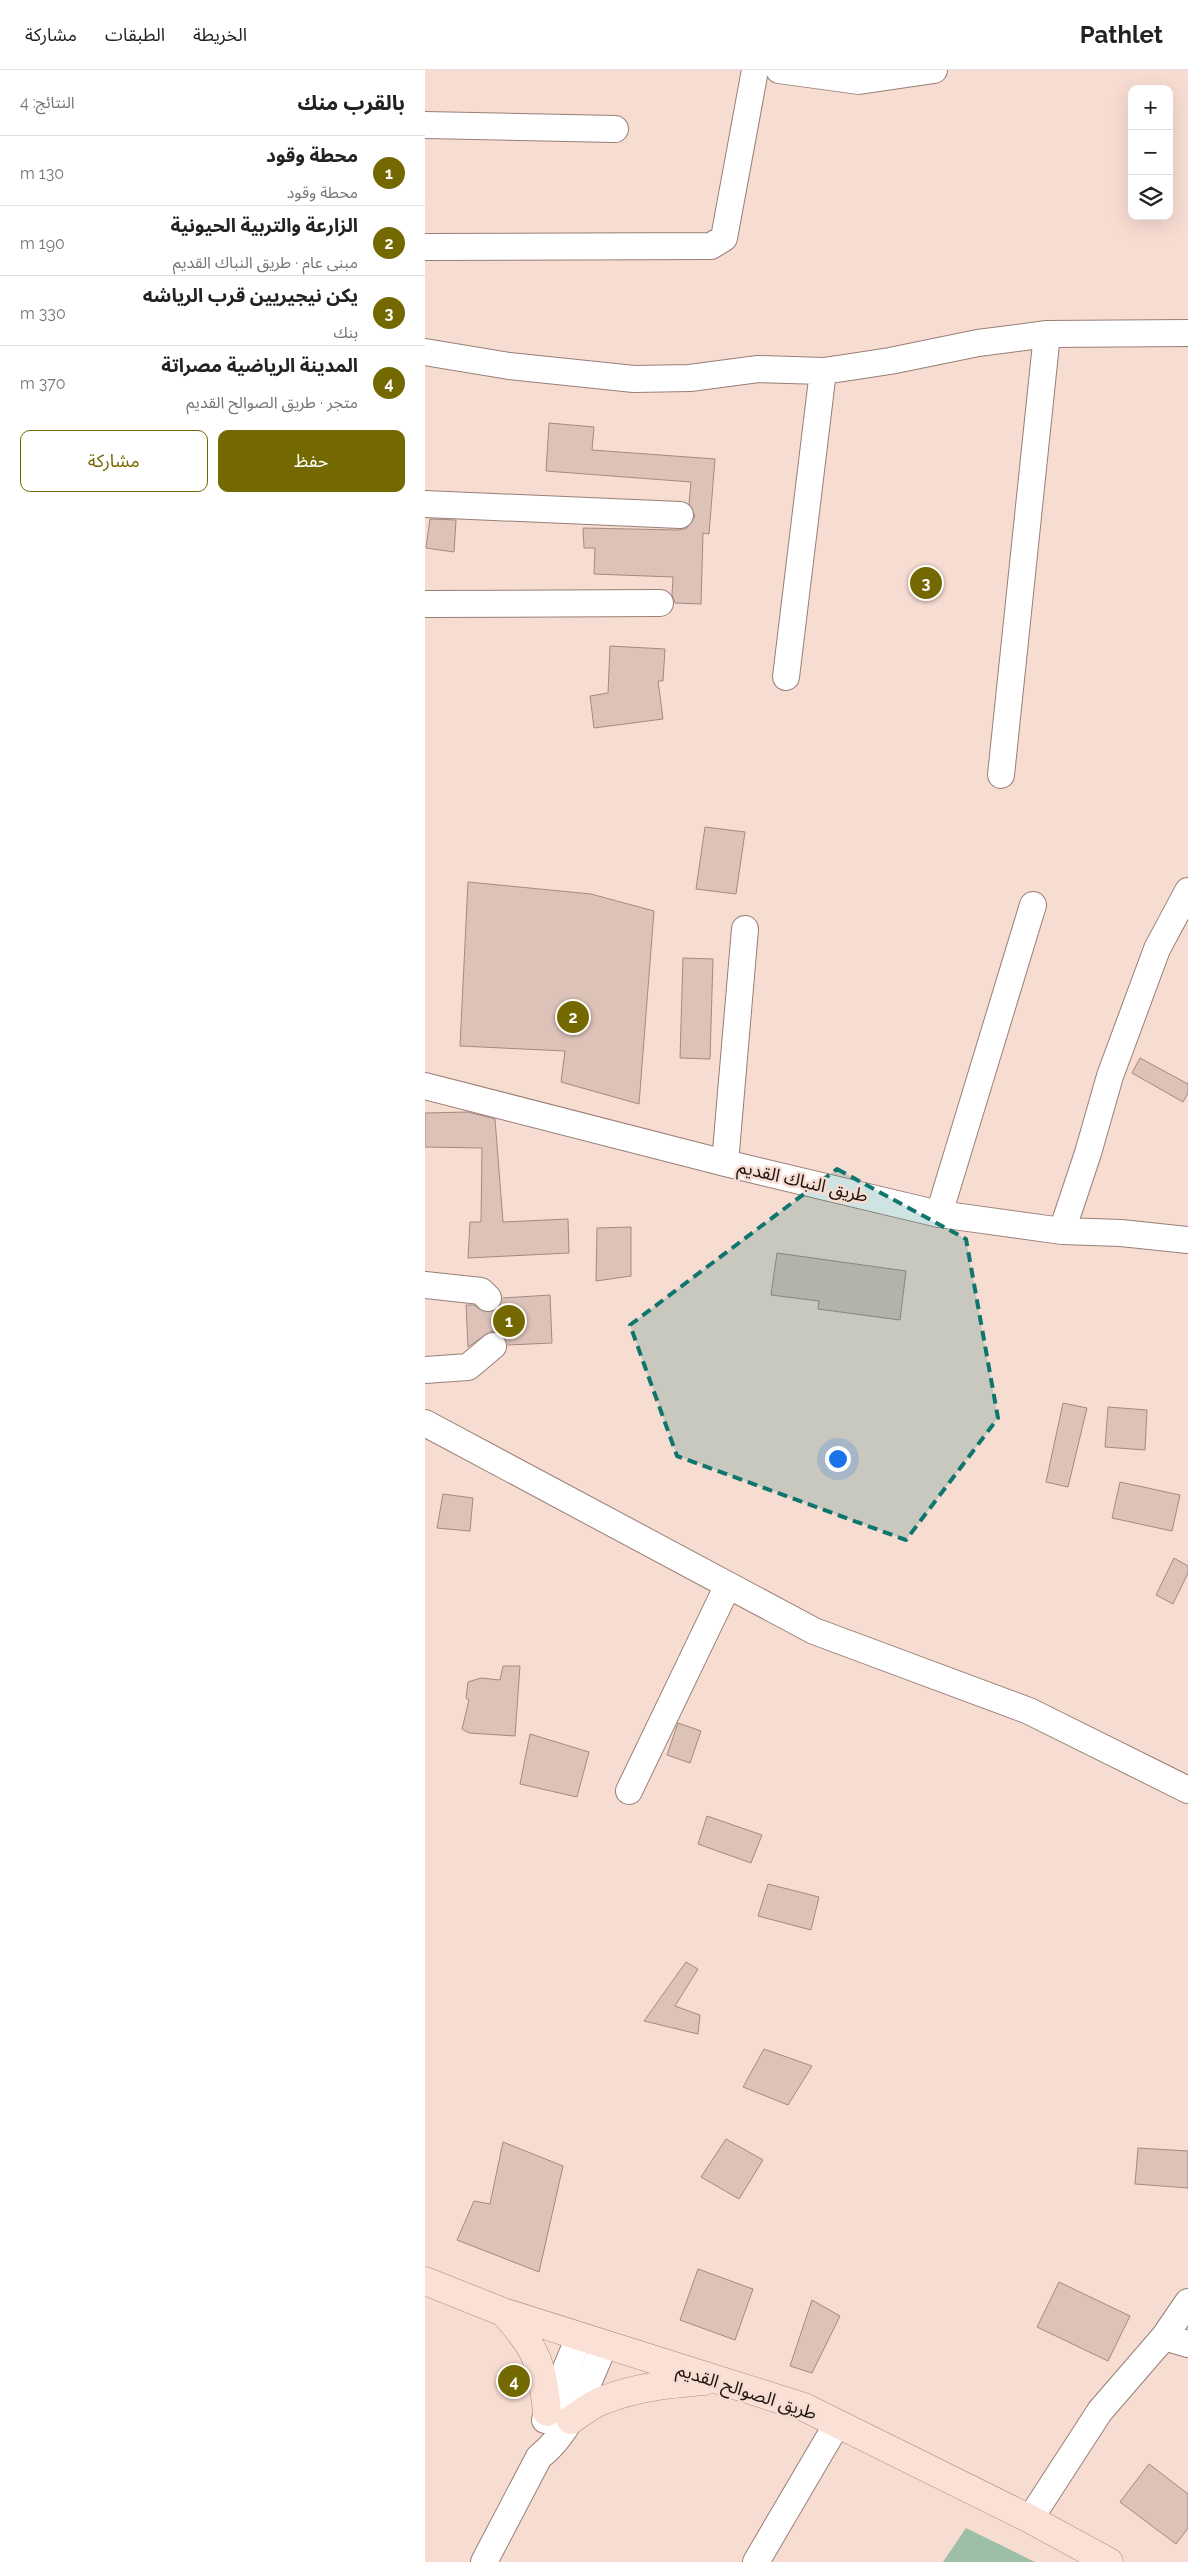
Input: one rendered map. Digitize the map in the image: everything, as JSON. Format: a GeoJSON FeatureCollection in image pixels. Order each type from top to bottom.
{"type":"FeatureCollection","features":[{"type":"Feature","properties":{"kind":"main road","name":"طريق الصوالح القديم"},"geometry":{"type":"LineString","coordinates":[[425,2281],[503,2312],[803,2407],[1030,2519],[1109,2562]]}},
{"type":"Feature","properties":{"kind":"main road"},"geometry":{"type":"LineString","coordinates":[[503,2312],[532,2346],[559,2416],[620,2394],[673,2384],[721,2380]]}},
{"type":"Feature","properties":{"kind":"street"},"geometry":{"type":"LineString","coordinates":[[425,246],[711,246],[718,244],[724,238],[755,70]]}},
{"type":"Feature","properties":{"kind":"street"},"geometry":{"type":"LineString","coordinates":[[779,70],[859,81],[934,70]]}},
{"type":"Feature","properties":{"kind":"street"},"geometry":{"type":"LineString","coordinates":[[425,125],[615,129]]}},
{"type":"Feature","properties":{"kind":"street"},"geometry":{"type":"LineString","coordinates":[[425,352],[509,366],[633,379],[690,378],[759,369],[823,371],[889,361],[978,343],[1047,334],[1188,332]]}},
{"type":"Feature","properties":{"kind":"street"},"geometry":{"type":"LineString","coordinates":[[1001,775],[1047,334]]}},
{"type":"Feature","properties":{"kind":"street"},"geometry":{"type":"LineString","coordinates":[[786,677],[823,371]]}},
{"type":"Feature","properties":{"kind":"street"},"geometry":{"type":"LineString","coordinates":[[425,504],[680,515]]}},
{"type":"Feature","properties":{"kind":"street"},"geometry":{"type":"LineString","coordinates":[[425,604],[660,602]]}},
{"type":"Feature","properties":{"kind":"street"},"geometry":{"type":"LineString","coordinates":[[1061,1231],[1088,1153],[1110,1076],[1157,949],[1180,925],[1188,891]]}},
{"type":"Feature","properties":{"kind":"street"},"geometry":{"type":"LineString","coordinates":[[939,1214],[1033,905]]}},
{"type":"Feature","properties":{"kind":"street"},"geometry":{"type":"LineString","coordinates":[[725,1163],[745,929]]}},
{"type":"Feature","properties":{"kind":"street","name":"طريق النباك القديم"},"geometry":{"type":"LineString","coordinates":[[425,1086],[725,1163],[939,1214],[1061,1231],[1121,1233],[1188,1240]]}},
{"type":"Feature","properties":{"kind":"street"},"geometry":{"type":"LineString","coordinates":[[425,1284],[481,1291],[488,1298]]}},
{"type":"Feature","properties":{"kind":"street"},"geometry":{"type":"LineString","coordinates":[[425,1370],[468,1367],[493,1346]]}},
{"type":"Feature","properties":{"kind":"street"},"geometry":{"type":"LineString","coordinates":[[425,1423],[814,1630],[1029,1711],[1188,1790]]}},
{"type":"Feature","properties":{"kind":"street"},"geometry":{"type":"LineString","coordinates":[[629,1790],[728,1585]]}},
{"type":"Feature","properties":{"kind":"street"},"geometry":{"type":"LineString","coordinates":[[1030,2519],[1099,2411],[1176,2340],[1188,2302]]}},
{"type":"Feature","properties":{"kind":"street"},"geometry":{"type":"LineString","coordinates":[[484,2562],[539,2457],[592,2341]]}},
{"type":"Feature","properties":{"kind":"street"},"geometry":{"type":"LineString","coordinates":[[756,2562],[837,2424]]}},
{"type":"Feature","properties":{"kind":"highlighted area"},"geometry":{"type":"Polygon","coordinates":[[[837,1169],[966,1239],[998,1418],[906,1540],[677,1456],[630,1325],[837,1169]]]}},
{"type":"Feature","properties":{"kind":"green space"},"geometry":{"type":"Polygon","coordinates":[[[966,2528],[1035,2562],[943,2562],[966,2528]]]}},
{"type":"Feature","properties":{"kind":"building"},"geometry":{"type":"Polygon","coordinates":[[[549,423],[594,427],[592,450],[715,459],[709,534],[703,533],[701,604],[675,603],[672,595],[673,577],[594,574],[595,548],[584,548],[583,528],[679,530],[687,528],[695,516],[689,504],[691,482],[546,471],[549,423]]]}},
{"type":"Feature","properties":{"kind":"building"},"geometry":{"type":"Polygon","coordinates":[[[430,519],[456,520],[454,552],[426,548],[430,519]]]}},
{"type":"Feature","properties":{"kind":"building"},"geometry":{"type":"Polygon","coordinates":[[[610,646],[665,649],[663,681],[658,681],[663,719],[594,728],[590,696],[608,693],[610,646]]]}},
{"type":"Feature","properties":{"kind":"building"},"geometry":{"type":"Polygon","coordinates":[[[705,827],[745,832],[736,894],[696,889],[705,827]]]}},
{"type":"Feature","properties":{"kind":"building"},"geometry":{"type":"Polygon","coordinates":[[[468,882],[591,894],[654,911],[639,1104],[561,1082],[565,1051],[460,1046],[468,882]]]}},
{"type":"Feature","properties":{"kind":"building"},"geometry":{"type":"Polygon","coordinates":[[[683,958],[713,959],[710,1059],[680,1058],[683,958]]]}},
{"type":"Feature","properties":{"kind":"building"},"geometry":{"type":"Polygon","coordinates":[[[1140,1058],[1188,1084],[1188,1093],[1183,1102],[1132,1073],[1140,1058]]]}},
{"type":"Feature","properties":{"kind":"building"},"geometry":{"type":"Polygon","coordinates":[[[468,1112],[495,1119],[503,1222],[568,1219],[569,1253],[468,1258],[470,1222],[481,1222],[482,1148],[425,1147],[425,1113],[468,1112]]]}},
{"type":"Feature","properties":{"kind":"building"},"geometry":{"type":"Polygon","coordinates":[[[631,1227],[631,1276],[596,1281],[597,1228],[631,1227]]]}},
{"type":"Feature","properties":{"kind":"building"},"geometry":{"type":"Polygon","coordinates":[[[777,1253],[906,1271],[900,1320],[818,1309],[819,1301],[771,1295],[777,1253]]]}},
{"type":"Feature","properties":{"kind":"building"},"geometry":{"type":"Polygon","coordinates":[[[550,1295],[552,1343],[508,1345],[504,1336],[491,1331],[468,1347],[466,1305],[474,1305],[484,1312],[491,1313],[499,1308],[503,1298],[550,1295]]]}},
{"type":"Feature","properties":{"kind":"building"},"geometry":{"type":"Polygon","coordinates":[[[1063,1403],[1087,1408],[1068,1487],[1046,1482],[1063,1403]]]}},
{"type":"Feature","properties":{"kind":"building"},"geometry":{"type":"Polygon","coordinates":[[[1108,1407],[1147,1410],[1145,1450],[1105,1447],[1108,1407]]]}},
{"type":"Feature","properties":{"kind":"building"},"geometry":{"type":"Polygon","coordinates":[[[1120,1482],[1180,1495],[1172,1531],[1112,1518],[1120,1482]]]}},
{"type":"Feature","properties":{"kind":"building"},"geometry":{"type":"Polygon","coordinates":[[[443,1494],[473,1498],[470,1531],[437,1528],[443,1494]]]}},
{"type":"Feature","properties":{"kind":"building"},"geometry":{"type":"Polygon","coordinates":[[[1174,1558],[1188,1566],[1188,1573],[1173,1604],[1156,1595],[1174,1558]]]}},
{"type":"Feature","properties":{"kind":"building"},"geometry":{"type":"Polygon","coordinates":[[[503,1666],[520,1666],[515,1736],[469,1733],[462,1729],[469,1700],[466,1698],[468,1682],[481,1678],[500,1680],[503,1666]]]}},
{"type":"Feature","properties":{"kind":"building"},"geometry":{"type":"Polygon","coordinates":[[[678,1723],[701,1731],[690,1763],[667,1755],[678,1723]]]}},
{"type":"Feature","properties":{"kind":"building"},"geometry":{"type":"Polygon","coordinates":[[[530,1734],[589,1752],[577,1797],[520,1784],[530,1734]]]}},
{"type":"Feature","properties":{"kind":"building"},"geometry":{"type":"Polygon","coordinates":[[[707,1816],[762,1835],[751,1863],[698,1844],[707,1816]]]}},
{"type":"Feature","properties":{"kind":"building"},"geometry":{"type":"Polygon","coordinates":[[[768,1884],[819,1897],[811,1930],[758,1916],[768,1884]]]}},
{"type":"Feature","properties":{"kind":"building"},"geometry":{"type":"Polygon","coordinates":[[[686,1962],[698,1969],[675,2006],[700,2015],[698,2034],[644,2021],[686,1962]]]}},
{"type":"Feature","properties":{"kind":"building"},"geometry":{"type":"Polygon","coordinates":[[[764,2049],[812,2066],[788,2105],[743,2087],[764,2049]]]}},
{"type":"Feature","properties":{"kind":"building"},"geometry":{"type":"Polygon","coordinates":[[[726,2139],[763,2160],[739,2199],[701,2177],[726,2139]]]}},
{"type":"Feature","properties":{"kind":"building"},"geometry":{"type":"Polygon","coordinates":[[[503,2142],[563,2166],[539,2272],[457,2240],[474,2201],[490,2204],[503,2142]]]}},
{"type":"Feature","properties":{"kind":"building"},"geometry":{"type":"Polygon","coordinates":[[[1138,2148],[1188,2151],[1188,2188],[1135,2184],[1138,2148]]]}},
{"type":"Feature","properties":{"kind":"building"},"geometry":{"type":"Polygon","coordinates":[[[698,2269],[753,2289],[735,2340],[680,2320],[698,2269]]]}},
{"type":"Feature","properties":{"kind":"building"},"geometry":{"type":"Polygon","coordinates":[[[1059,2282],[1130,2316],[1108,2361],[1037,2327],[1059,2282]]]}},
{"type":"Feature","properties":{"kind":"building"},"geometry":{"type":"Polygon","coordinates":[[[812,2300],[840,2316],[812,2373],[790,2366],[812,2300]]]}},
{"type":"Feature","properties":{"kind":"building"},"geometry":{"type":"Polygon","coordinates":[[[1149,2464],[1188,2494],[1188,2528],[1176,2544],[1120,2502],[1149,2464]]]}},
{"type":"Feature","properties":{"kind":"tunnel"},"geometry":{"type":"LineString","coordinates":[[488,1298],[496,1310],[500,1328],[497,1340],[493,1346]]}},
{"type":"Feature","properties":{"kind":"place","name":"يكن نيجيريين قرب الرياشه"},"geometry":{"type":"Point","coordinates":[926,583]}},
{"type":"Feature","properties":{"kind":"place","name":"الزارعة والتربية الحيونية"},"geometry":{"type":"Point","coordinates":[573,1017]}},
{"type":"Feature","properties":{"kind":"place","name":"محطة وقود"},"geometry":{"type":"Point","coordinates":[509,1321]}},
{"type":"Feature","properties":{"kind":"place","name":"المدينة الرياضية مصراتة"},"geometry":{"type":"Point","coordinates":[514,2381]}}]}
